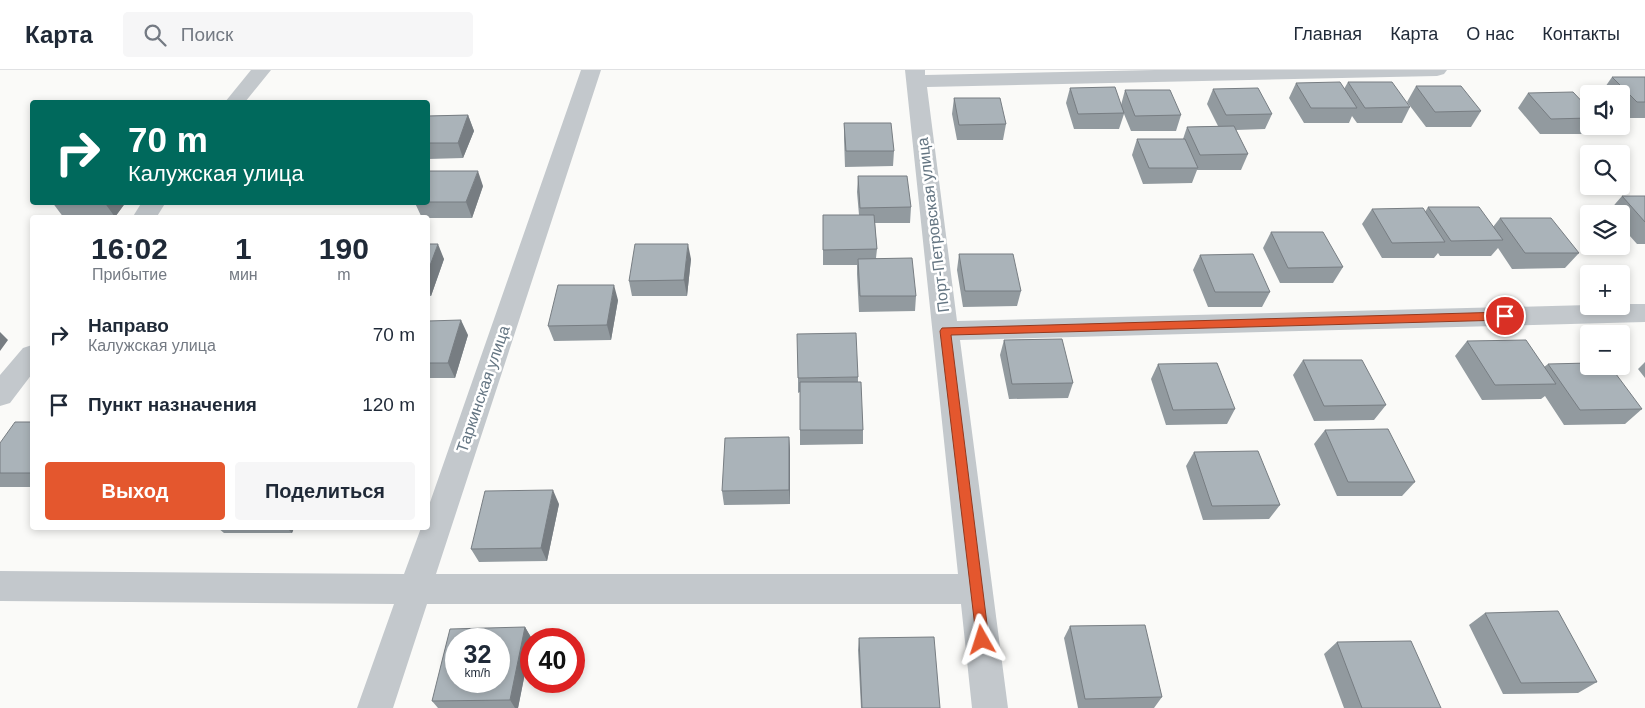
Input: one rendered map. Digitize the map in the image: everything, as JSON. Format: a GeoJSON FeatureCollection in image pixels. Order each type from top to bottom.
{"type":"FeatureCollection","features":[{"type":"Feature","properties":{"kind":"street"},"geometry":{"type":"LineString","coordinates":[[237,100],[261,70]]}},
{"type":"Feature","properties":{"kind":"street","name":"Таркинская улица"},"geometry":{"type":"LineString","coordinates":[[375,708],[591,70]]}},
{"type":"Feature","properties":{"kind":"street"},"geometry":{"type":"LineString","coordinates":[[916,76],[1437,70]]}},
{"type":"Feature","properties":{"kind":"street","name":"Порт-Петровская улица"},"geometry":{"type":"LineString","coordinates":[[916,76],[990,708]]}},
{"type":"Feature","properties":{"kind":"street"},"geometry":{"type":"LineString","coordinates":[[946,331],[1645,313]]}},
{"type":"Feature","properties":{"kind":"street"},"geometry":{"type":"LineString","coordinates":[[0,395],[30,358]]}},
{"type":"Feature","properties":{"kind":"street"},"geometry":{"type":"LineString","coordinates":[[0,586],[416,589],[976,589]]}},
{"type":"Feature","properties":{"kind":"building"},"geometry":{"type":"Polygon","coordinates":[[[1612,77],[1645,77],[1645,102],[1637,102],[1630,95],[1630,85],[1620,85],[1612,77]]]}},
{"type":"Feature","properties":{"kind":"building"},"geometry":{"type":"Polygon","coordinates":[[[1340,82],[1357,108],[1311,108],[1296,83],[1340,82]]]}},
{"type":"Feature","properties":{"kind":"building"},"geometry":{"type":"Polygon","coordinates":[[[1348,82],[1392,82],[1410,107],[1365,108],[1348,82]]]}},
{"type":"Feature","properties":{"kind":"building"},"geometry":{"type":"Polygon","coordinates":[[[1416,86],[1461,86],[1481,111],[1435,112],[1416,86]]]}},
{"type":"Feature","properties":{"kind":"building"},"geometry":{"type":"Polygon","coordinates":[[[1115,87],[1124,113],[1078,114],[1070,88],[1115,87]]]}},
{"type":"Feature","properties":{"kind":"building"},"geometry":{"type":"Polygon","coordinates":[[[1258,88],[1272,114],[1226,115],[1213,89],[1258,88]]]}},
{"type":"Feature","properties":{"kind":"building"},"geometry":{"type":"Polygon","coordinates":[[[1125,90],[1170,90],[1181,115],[1135,116],[1125,90]]]}},
{"type":"Feature","properties":{"kind":"building"},"geometry":{"type":"Polygon","coordinates":[[[1573,92],[1580,99],[1580,118],[1551,119],[1528,93],[1573,92]]]}},
{"type":"Feature","properties":{"kind":"building"},"geometry":{"type":"Polygon","coordinates":[[[954,98],[1000,98],[1006,124],[959,125],[954,98]]]}},
{"type":"Feature","properties":{"kind":"building"},"geometry":{"type":"Polygon","coordinates":[[[468,115],[458,143],[430,143],[430,116],[468,115]]]}},
{"type":"Feature","properties":{"kind":"building"},"geometry":{"type":"Polygon","coordinates":[[[844,123],[891,123],[894,151],[846,151],[844,123]]]}},
{"type":"Feature","properties":{"kind":"building"},"geometry":{"type":"Polygon","coordinates":[[[1234,126],[1248,154],[1200,155],[1187,127],[1234,126]]]}},
{"type":"Feature","properties":{"kind":"building"},"geometry":{"type":"Polygon","coordinates":[[[1137,139],[1185,139],[1198,168],[1149,168],[1137,139]]]}},
{"type":"Feature","properties":{"kind":"building"},"geometry":{"type":"Polygon","coordinates":[[[430,171],[478,171],[466,202],[430,202],[430,171]]]}},
{"type":"Feature","properties":{"kind":"building"},"geometry":{"type":"Polygon","coordinates":[[[858,176],[907,176],[911,207],[860,208],[858,176]]]}},
{"type":"Feature","properties":{"kind":"building"},"geometry":{"type":"Polygon","coordinates":[[[1622,196],[1645,196],[1645,222],[1630,205],[1622,196]]]}},
{"type":"Feature","properties":{"kind":"building"},"geometry":{"type":"Polygon","coordinates":[[[1428,207],[1479,207],[1503,240],[1451,241],[1428,207]]]}},
{"type":"Feature","properties":{"kind":"building"},"geometry":{"type":"Polygon","coordinates":[[[1423,208],[1445,242],[1392,243],[1372,209],[1423,208]]]}},
{"type":"Feature","properties":{"kind":"building"},"geometry":{"type":"Polygon","coordinates":[[[823,215],[874,215],[877,249],[823,250],[823,215]]]}},
{"type":"Feature","properties":{"kind":"building"},"geometry":{"type":"Polygon","coordinates":[[[1500,218],[1551,218],[1579,253],[1525,253],[1500,218]]]}},
{"type":"Feature","properties":{"kind":"building"},"geometry":{"type":"Polygon","coordinates":[[[1271,232],[1323,232],[1343,267],[1288,268],[1271,232]]]}},
{"type":"Feature","properties":{"kind":"building"},"geometry":{"type":"Polygon","coordinates":[[[430,244],[438,244],[430,266],[430,244]]]}},
{"type":"Feature","properties":{"kind":"building"},"geometry":{"type":"Polygon","coordinates":[[[635,244],[688,244],[684,280],[629,281],[635,244]]]}},
{"type":"Feature","properties":{"kind":"building"},"geometry":{"type":"Polygon","coordinates":[[[959,254],[1013,254],[1021,291],[965,291],[959,254]]]}},
{"type":"Feature","properties":{"kind":"building"},"geometry":{"type":"Polygon","coordinates":[[[1253,254],[1270,292],[1215,292],[1200,255],[1253,254]]]}},
{"type":"Feature","properties":{"kind":"building"},"geometry":{"type":"Polygon","coordinates":[[[912,258],[916,296],[860,296],[858,259],[912,258]]]}},
{"type":"Feature","properties":{"kind":"building"},"geometry":{"type":"Polygon","coordinates":[[[558,285],[614,285],[607,325],[548,326],[558,285]]]}},
{"type":"Feature","properties":{"kind":"building"},"geometry":{"type":"Polygon","coordinates":[[[461,320],[448,363],[430,363],[430,321],[461,320]]]}},
{"type":"Feature","properties":{"kind":"building"},"geometry":{"type":"Polygon","coordinates":[[[856,333],[858,377],[798,378],[797,334],[856,333]]]}},
{"type":"Feature","properties":{"kind":"building"},"geometry":{"type":"Polygon","coordinates":[[[1062,339],[1073,383],[1012,384],[1004,340],[1062,339]]]}},
{"type":"Feature","properties":{"kind":"building"},"geometry":{"type":"Polygon","coordinates":[[[1526,340],[1556,384],[1495,385],[1467,341],[1526,340]]]}},
{"type":"Feature","properties":{"kind":"building"},"geometry":{"type":"Polygon","coordinates":[[[1303,360],[1362,360],[1386,405],[1324,406],[1303,360]]]}},
{"type":"Feature","properties":{"kind":"building"},"geometry":{"type":"Polygon","coordinates":[[[1217,363],[1235,409],[1173,410],[1158,364],[1217,363]]]}},
{"type":"Feature","properties":{"kind":"building"},"geometry":{"type":"Polygon","coordinates":[[[1580,363],[1580,375],[1617,375],[1642,409],[1580,410],[1548,364],[1580,363]]]}},
{"type":"Feature","properties":{"kind":"building"},"geometry":{"type":"Polygon","coordinates":[[[800,382],[861,382],[863,430],[800,430],[800,382]]]}},
{"type":"Feature","properties":{"kind":"building"},"geometry":{"type":"Polygon","coordinates":[[[15,422],[30,422],[30,473],[0,473],[0,443],[15,422]]]}},
{"type":"Feature","properties":{"kind":"building"},"geometry":{"type":"Polygon","coordinates":[[[1388,429],[1415,482],[1348,482],[1325,430],[1388,429]]]}},
{"type":"Feature","properties":{"kind":"building"},"geometry":{"type":"Polygon","coordinates":[[[789,437],[789,490],[722,491],[725,438],[789,437]]]}},
{"type":"Feature","properties":{"kind":"building"},"geometry":{"type":"Polygon","coordinates":[[[1258,451],[1280,505],[1212,506],[1194,452],[1258,451]]]}},
{"type":"Feature","properties":{"kind":"building"},"geometry":{"type":"Polygon","coordinates":[[[553,490],[541,548],[471,549],[485,491],[553,490]]]}},
{"type":"Feature","properties":{"kind":"building"},"geometry":{"type":"Polygon","coordinates":[[[1558,611],[1597,682],[1521,683],[1485,613],[1558,611]]]}},
{"type":"Feature","properties":{"kind":"building"},"geometry":{"type":"Polygon","coordinates":[[[1145,625],[1162,697],[1085,699],[1070,626],[1145,625]]]}},
{"type":"Feature","properties":{"kind":"building"},"geometry":{"type":"Polygon","coordinates":[[[525,627],[520,628],[520,651],[510,700],[432,701],[445,649],[445,693],[510,693],[510,628],[488,628],[525,627]]]}},
{"type":"Feature","properties":{"kind":"building"},"geometry":{"type":"Polygon","coordinates":[[[934,637],[940,708],[862,708],[859,638],[934,637]]]}},
{"type":"Feature","properties":{"kind":"building"},"geometry":{"type":"Polygon","coordinates":[[[1411,641],[1441,708],[1362,708],[1337,642],[1411,641]]]}},
{"type":"Feature","properties":{"kind":"route"},"geometry":{"type":"LineString","coordinates":[[982,640],[946,331],[1505,316]]}}]}
